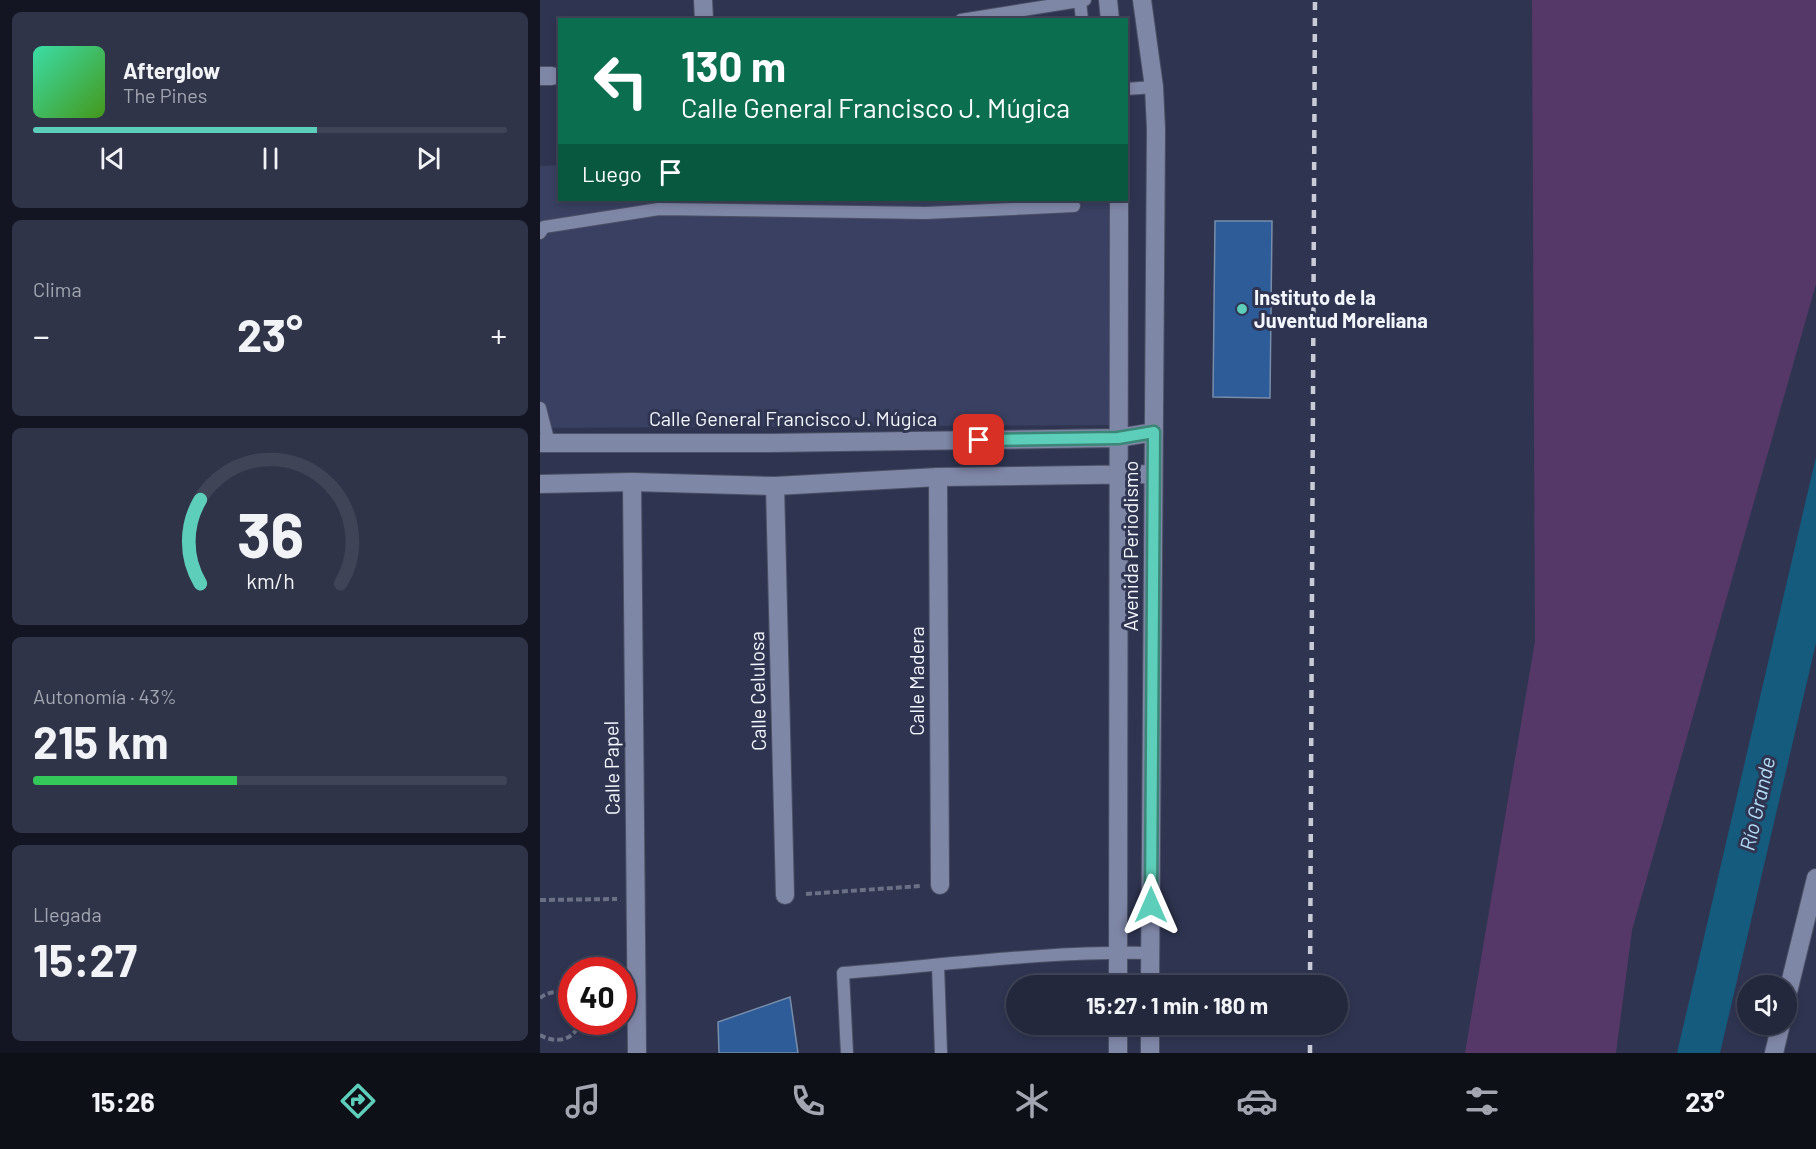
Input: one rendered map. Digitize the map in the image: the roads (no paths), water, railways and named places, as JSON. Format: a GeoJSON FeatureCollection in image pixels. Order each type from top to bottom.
{"type":"FeatureCollection","features":[{"type":"Feature","properties":{"kind":"street"},"geometry":{"type":"LineString","coordinates":[[703,0],[704,18]]}},
{"type":"Feature","properties":{"kind":"street"},"geometry":{"type":"LineString","coordinates":[[1108,0],[1110,18]]}},
{"type":"Feature","properties":{"kind":"street","name":"Avenida Periodismo"},"geometry":{"type":"LineString","coordinates":[[1142,0],[1154,87],[1156,129],[1150,975]]}},
{"type":"Feature","properties":{"kind":"street","name":"Avenida Periodismo"},"geometry":{"type":"LineString","coordinates":[[1118,975],[1119,201]]}},
{"type":"Feature","properties":{"kind":"street","name":"Calle General Francisco J. Múgica"},"geometry":{"type":"LineString","coordinates":[[545,443],[770,443],[1118,438],[1154,432]]}},
{"type":"Feature","properties":{"kind":"street"},"geometry":{"type":"LineString","coordinates":[[540,484],[632,482],[775,486],[939,477],[1154,474]]}},
{"type":"Feature","properties":{"kind":"street","name":"Calle Madera"},"geometry":{"type":"LineString","coordinates":[[939,477],[940,885]]}},
{"type":"Feature","properties":{"kind":"street","name":"Calle Papel"},"geometry":{"type":"LineString","coordinates":[[632,482],[637,1053]]}},
{"type":"Feature","properties":{"kind":"street","name":"Calle Celulosa"},"geometry":{"type":"LineString","coordinates":[[775,486],[785,895]]}},
{"type":"Feature","properties":{"kind":"street"},"geometry":{"type":"LineString","coordinates":[[1792,975],[1816,878]]}},
{"type":"Feature","properties":{"kind":"street"},"geometry":{"type":"LineString","coordinates":[[1118,1035],[1118,1053]]}},
{"type":"Feature","properties":{"kind":"street"},"geometry":{"type":"LineString","coordinates":[[1150,1035],[1150,1053]]}},
{"type":"Feature","properties":{"kind":"street"},"geometry":{"type":"LineString","coordinates":[[1774,1053],[1778,1035]]}},
{"type":"Feature","properties":{"kind":"lane"},"geometry":{"type":"LineString","coordinates":[[973,18],[1082,0],[1082,18]]}},
{"type":"Feature","properties":{"kind":"lane"},"geometry":{"type":"LineString","coordinates":[[1128,89],[1154,87]]}},
{"type":"Feature","properties":{"kind":"lane"},"geometry":{"type":"LineString","coordinates":[[540,233],[544,227],[659,209],[926,213],[1074,206]]}},
{"type":"Feature","properties":{"kind":"lane"},"geometry":{"type":"LineString","coordinates":[[540,408],[545,443]]}},
{"type":"Feature","properties":{"kind":"lane"},"geometry":{"type":"LineString","coordinates":[[847,1053],[843,974],[1028,955],[1150,953]]}},
{"type":"Feature","properties":{"kind":"lane"},"geometry":{"type":"LineString","coordinates":[[938,966],[941,1053]]}},
{"type":"Feature","properties":{"kind":"water","name":"Río Grande"},"geometry":{"type":"Polygon","coordinates":[[[1816,457],[1816,643],[1720,1053],[1677,1053],[1816,457]]]}},
{"type":"Feature","properties":{"kind":"railway"},"geometry":{"type":"LineString","coordinates":[[1310,975],[1315,0]]}},
{"type":"Feature","properties":{"kind":"railway"},"geometry":{"type":"LineString","coordinates":[[1310,1035],[1310,1053]]}},
{"type":"Feature","properties":{"kind":"place","name":"Instituto de la Juventud Moreliana"},"geometry":{"type":"Point","coordinates":[1242,309]}}]}
